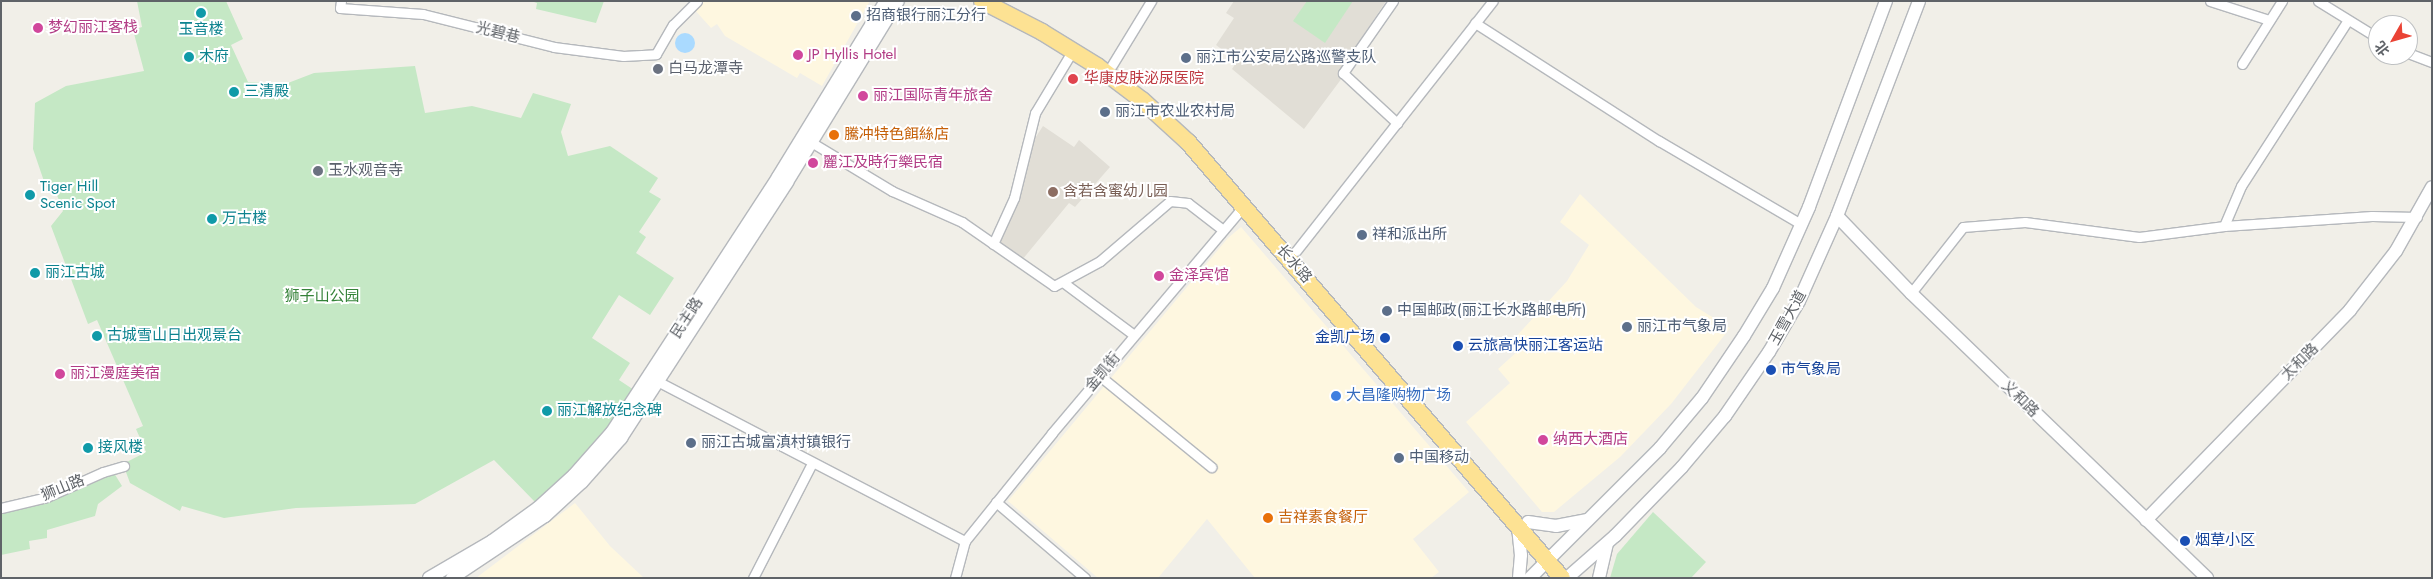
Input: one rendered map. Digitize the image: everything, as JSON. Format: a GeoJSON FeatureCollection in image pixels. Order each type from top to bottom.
{"type":"FeatureCollection","features":[{"type":"Feature","properties":{"kind":"highway","name":"长水路"},"geometry":{"type":"LineString","coordinates":[[982,1],[1073,50],[1121,84],[1166,122],[1244,206],[1523,523]]}},
{"type":"Feature","properties":{"kind":"highway","name":"长水路"},"geometry":{"type":"LineString","coordinates":[[1004,1],[1066,34],[1112,65],[1195,135],[1296,251],[1569,577]]}},
{"type":"Feature","properties":{"kind":"main road","name":"民主路"},"geometry":{"type":"LineString","coordinates":[[429,578],[492,541],[538,508],[574,475],[612,432],[772,185],[886,1]]}},
{"type":"Feature","properties":{"kind":"main road","name":"民主路"},"geometry":{"type":"LineString","coordinates":[[452,578],[521,534],[566,498],[621,438],[659,382],[898,1]]}},
{"type":"Feature","properties":{"kind":"main road","name":"玉雪大道"},"geometry":{"type":"LineString","coordinates":[[1530,578],[1660,448],[1716,378],[1773,288],[1843,122],[1886,1]]}},
{"type":"Feature","properties":{"kind":"main road","name":"玉雪大道"},"geometry":{"type":"LineString","coordinates":[[1569,577],[1608,542],[1682,467],[1740,395],[1799,301],[1837,216],[1920,1]]}},
{"type":"Feature","properties":{"kind":"main road","name":"太和路"},"geometry":{"type":"LineString","coordinates":[[2146,520],[2345,316],[2382,271],[2417,217],[2432,187]]}},
{"type":"Feature","properties":{"kind":"main road","name":"义和路"},"geometry":{"type":"LineString","coordinates":[[1837,216],[1911,293],[2206,578]]}},
{"type":"Feature","properties":{"kind":"main road"},"geometry":{"type":"LineString","coordinates":[[1519,578],[1523,523],[1556,526],[1589,520]]}},
{"type":"Feature","properties":{"kind":"main road"},"geometry":{"type":"LineString","coordinates":[[1599,578],[1608,542]]}},
{"type":"Feature","properties":{"kind":"street","name":"光碧巷"},"geometry":{"type":"LineString","coordinates":[[340,4],[423,14],[554,47],[623,56],[656,54],[673,25],[698,1]]}},
{"type":"Feature","properties":{"kind":"street"},"geometry":{"type":"LineString","coordinates":[[1112,65],[1151,1]]}},
{"type":"Feature","properties":{"kind":"street"},"geometry":{"type":"LineString","coordinates":[[1393,1],[1343,73],[1398,123]]}},
{"type":"Feature","properties":{"kind":"street"},"geometry":{"type":"LineString","coordinates":[[1296,251],[1492,1]]}},
{"type":"Feature","properties":{"kind":"street"},"geometry":{"type":"LineString","coordinates":[[2210,1],[2270,20]]}},
{"type":"Feature","properties":{"kind":"street"},"geometry":{"type":"LineString","coordinates":[[2242,64],[2282,1]]}},
{"type":"Feature","properties":{"kind":"street"},"geometry":{"type":"LineString","coordinates":[[2318,1],[2368,32]]}},
{"type":"Feature","properties":{"kind":"street"},"geometry":{"type":"LineString","coordinates":[[2224,226],[2241,186],[2348,20]]}},
{"type":"Feature","properties":{"kind":"street"},"geometry":{"type":"LineString","coordinates":[[1475,23],[1664,144],[1801,224]]}},
{"type":"Feature","properties":{"kind":"street"},"geometry":{"type":"LineString","coordinates":[[993,244],[1014,198],[1035,113],[1073,50]]}},
{"type":"Feature","properties":{"kind":"street"},"geometry":{"type":"LineString","coordinates":[[2418,57],[2432,62]]}},
{"type":"Feature","properties":{"kind":"street"},"geometry":{"type":"LineString","coordinates":[[811,142],[892,191],[952,216],[1054,286],[1064,283],[1100,261],[1170,201],[1188,203],[1223,230]]}},
{"type":"Feature","properties":{"kind":"street","name":"金凯街"},"geometry":{"type":"LineString","coordinates":[[965,541],[1134,335],[1244,206]]}},
{"type":"Feature","properties":{"kind":"street"},"geometry":{"type":"LineString","coordinates":[[1911,293],[1963,227],[2025,222],[2139,237],[2224,226],[2372,216],[2417,217]]}},
{"type":"Feature","properties":{"kind":"street"},"geometry":{"type":"LineString","coordinates":[[1064,283],[1134,335]]}},
{"type":"Feature","properties":{"kind":"street"},"geometry":{"type":"LineString","coordinates":[[1100,376],[1211,466]]}},
{"type":"Feature","properties":{"kind":"street"},"geometry":{"type":"LineString","coordinates":[[659,382],[965,541],[955,578]]}},
{"type":"Feature","properties":{"kind":"street"},"geometry":{"type":"LineString","coordinates":[[753,578],[812,463]]}},
{"type":"Feature","properties":{"kind":"street","name":"狮山路"},"geometry":{"type":"LineString","coordinates":[[1,508],[47,497],[103,472],[124,466]]}},
{"type":"Feature","properties":{"kind":"street"},"geometry":{"type":"LineString","coordinates":[[996,502],[1085,578]]}},
{"type":"Feature","properties":{"kind":"shaded area","name":"JP Hyllis Hotel"},"geometry":{"type":"Polygon","coordinates":[[[703,1],[870,1],[822,86],[800,73],[797,78],[725,36],[717,24],[711,28],[694,9],[703,1]]]}},
{"type":"Feature","properties":{"kind":"shaded area"},"geometry":{"type":"Polygon","coordinates":[[[1234,1],[1386,1],[1338,74],[1342,78],[1304,129],[1232,69],[1237,61],[1216,45],[1234,18],[1226,13],[1234,1]]]}},
{"type":"Feature","properties":{"kind":"shaded area","name":"含若含蜜幼儿园"},"geometry":{"type":"Polygon","coordinates":[[[1043,126],[1074,147],[1079,140],[1110,167],[1075,207],[1069,203],[1022,260],[997,242],[1030,146],[1043,126]]]}},
{"type":"Feature","properties":{"kind":"shaded area","name":"丽江市气象局"},"geometry":{"type":"Polygon","coordinates":[[[1580,194],[1696,307],[1730,328],[1671,404],[1620,457],[1554,512],[1542,512],[1466,422],[1510,383],[1498,369],[1519,350],[1512,341],[1567,281],[1589,245],[1560,222],[1580,194]]]}},
{"type":"Feature","properties":{"kind":"shaded area","name":"金凯广场"},"geometry":{"type":"Polygon","coordinates":[[[1241,227],[1469,492],[1413,539],[1439,572],[1431,578],[1255,578],[1207,519],[1158,578],[1098,578],[1008,501],[1228,238],[1241,227]]]}},
{"type":"Feature","properties":{"kind":"shaded area"},"geometry":{"type":"Polygon","coordinates":[[[575,503],[610,546],[644,578],[476,578],[575,503]]]}},
{"type":"Feature","properties":{"kind":"green space","name":"狮子山公园"},"geometry":{"type":"Polygon","coordinates":[[[137,1],[226,1],[243,39],[231,45],[248,82],[288,83],[314,73],[415,66],[425,113],[472,106],[521,118],[533,93],[571,104],[561,132],[568,156],[610,146],[658,178],[649,192],[661,199],[639,232],[646,237],[636,253],[674,278],[650,315],[619,295],[592,338],[630,363],[619,380],[634,390],[594,447],[548,492],[535,502],[494,460],[415,504],[296,508],[224,518],[182,506],[180,511],[130,483],[123,464],[146,452],[136,429],[143,426],[97,320],[88,324],[51,226],[63,211],[55,190],[48,193],[33,149],[35,103],[66,86],[144,71],[133,30],[142,27],[137,1]]]}},
{"type":"Feature","properties":{"kind":"green space"},"geometry":{"type":"Polygon","coordinates":[[[531,1],[604,1],[596,23],[536,9],[537,3],[531,1]]]}},
{"type":"Feature","properties":{"kind":"green space"},"geometry":{"type":"Polygon","coordinates":[[[1307,1],[1353,1],[1325,43],[1293,21],[1307,1]]]}},
{"type":"Feature","properties":{"kind":"green space"},"geometry":{"type":"Polygon","coordinates":[[[114,473],[122,486],[98,504],[95,516],[47,530],[47,538],[29,541],[30,549],[1,555],[1,512],[48,501],[114,473]]]}},
{"type":"Feature","properties":{"kind":"green space"},"geometry":{"type":"Polygon","coordinates":[[[1653,512],[1706,562],[1691,578],[1610,578],[1617,554],[1653,512]]]}},
{"type":"Feature","properties":{"kind":"water"},"geometry":{"type":"Polygon","coordinates":[[[681,33],[689,33],[695,39],[695,47],[689,53],[681,53],[675,47],[675,39],[681,33]]]}},
{"type":"Feature","properties":{"kind":"place","name":"玉音楼"},"geometry":{"type":"Point","coordinates":[201,13]}},
{"type":"Feature","properties":{"kind":"place","name":"招商银行丽江分行"},"geometry":{"type":"Point","coordinates":[856,16]}},
{"type":"Feature","properties":{"kind":"place","name":"梦幻丽江客栈"},"geometry":{"type":"Point","coordinates":[38,28]}},
{"type":"Feature","properties":{"kind":"place","name":"JP Hyllis Hotel"},"geometry":{"type":"Point","coordinates":[798,55]}},
{"type":"Feature","properties":{"kind":"place","name":"木府"},"geometry":{"type":"Point","coordinates":[189,57]}},
{"type":"Feature","properties":{"kind":"place","name":"丽江市公安局公路巡警支队"},"geometry":{"type":"Point","coordinates":[1186,58]}},
{"type":"Feature","properties":{"kind":"place","name":"白马龙潭寺"},"geometry":{"type":"Point","coordinates":[658,69]}},
{"type":"Feature","properties":{"kind":"place","name":"华康皮肤泌尿医院"},"geometry":{"type":"Point","coordinates":[1073,79]}},
{"type":"Feature","properties":{"kind":"place","name":"三清殿"},"geometry":{"type":"Point","coordinates":[234,92]}},
{"type":"Feature","properties":{"kind":"place","name":"丽江国际青年旅舍"},"geometry":{"type":"Point","coordinates":[863,96]}},
{"type":"Feature","properties":{"kind":"place","name":"丽江市农业农村局"},"geometry":{"type":"Point","coordinates":[1105,112]}},
{"type":"Feature","properties":{"kind":"place","name":"騰冲特色餌絲店"},"geometry":{"type":"Point","coordinates":[834,135]}},
{"type":"Feature","properties":{"kind":"place","name":"麗江及時行樂民宿"},"geometry":{"type":"Point","coordinates":[813,163]}},
{"type":"Feature","properties":{"kind":"place","name":"玉水观音寺"},"geometry":{"type":"Point","coordinates":[318,171]}},
{"type":"Feature","properties":{"kind":"place","name":"含若含蜜幼儿园"},"geometry":{"type":"Point","coordinates":[1053,192]}},
{"type":"Feature","properties":{"kind":"place","name":"Tiger Hill Scenic Spot"},"geometry":{"type":"Point","coordinates":[30,195]}},
{"type":"Feature","properties":{"kind":"place","name":"万古楼"},"geometry":{"type":"Point","coordinates":[212,219]}},
{"type":"Feature","properties":{"kind":"place","name":"祥和派出所"},"geometry":{"type":"Point","coordinates":[1362,235]}},
{"type":"Feature","properties":{"kind":"place","name":"丽江古城"},"geometry":{"type":"Point","coordinates":[35,273]}},
{"type":"Feature","properties":{"kind":"place","name":"金泽宾馆"},"geometry":{"type":"Point","coordinates":[1159,276]}},
{"type":"Feature","properties":{"kind":"place","name":"中国邮政(丽江长水路邮电所)"},"geometry":{"type":"Point","coordinates":[1387,311]}},
{"type":"Feature","properties":{"kind":"place","name":"丽江市气象局"},"geometry":{"type":"Point","coordinates":[1627,327]}},
{"type":"Feature","properties":{"kind":"place","name":"古城雪山日出观景台"},"geometry":{"type":"Point","coordinates":[97,336]}},
{"type":"Feature","properties":{"kind":"place","name":"金凯广场"},"geometry":{"type":"Point","coordinates":[1385,338]}},
{"type":"Feature","properties":{"kind":"place","name":"云旅高快丽江客运站"},"geometry":{"type":"Point","coordinates":[1458,346]}},
{"type":"Feature","properties":{"kind":"place","name":"市气象局"},"geometry":{"type":"Point","coordinates":[1771,370]}},
{"type":"Feature","properties":{"kind":"place","name":"丽江漫庭美宿"},"geometry":{"type":"Point","coordinates":[60,374]}},
{"type":"Feature","properties":{"kind":"place","name":"大昌隆购物广场"},"geometry":{"type":"Point","coordinates":[1336,396]}},
{"type":"Feature","properties":{"kind":"place","name":"丽江解放纪念碑"},"geometry":{"type":"Point","coordinates":[547,411]}},
{"type":"Feature","properties":{"kind":"place","name":"纳西大酒店"},"geometry":{"type":"Point","coordinates":[1543,440]}},
{"type":"Feature","properties":{"kind":"place","name":"丽江古城富滇村镇银行"},"geometry":{"type":"Point","coordinates":[691,443]}},
{"type":"Feature","properties":{"kind":"place","name":"接风楼"},"geometry":{"type":"Point","coordinates":[88,448]}},
{"type":"Feature","properties":{"kind":"place","name":"中国移动"},"geometry":{"type":"Point","coordinates":[1399,458]}},
{"type":"Feature","properties":{"kind":"place","name":"吉祥素食餐厅"},"geometry":{"type":"Point","coordinates":[1268,518]}},
{"type":"Feature","properties":{"kind":"place","name":"烟草小区"},"geometry":{"type":"Point","coordinates":[2185,541]}}]}
